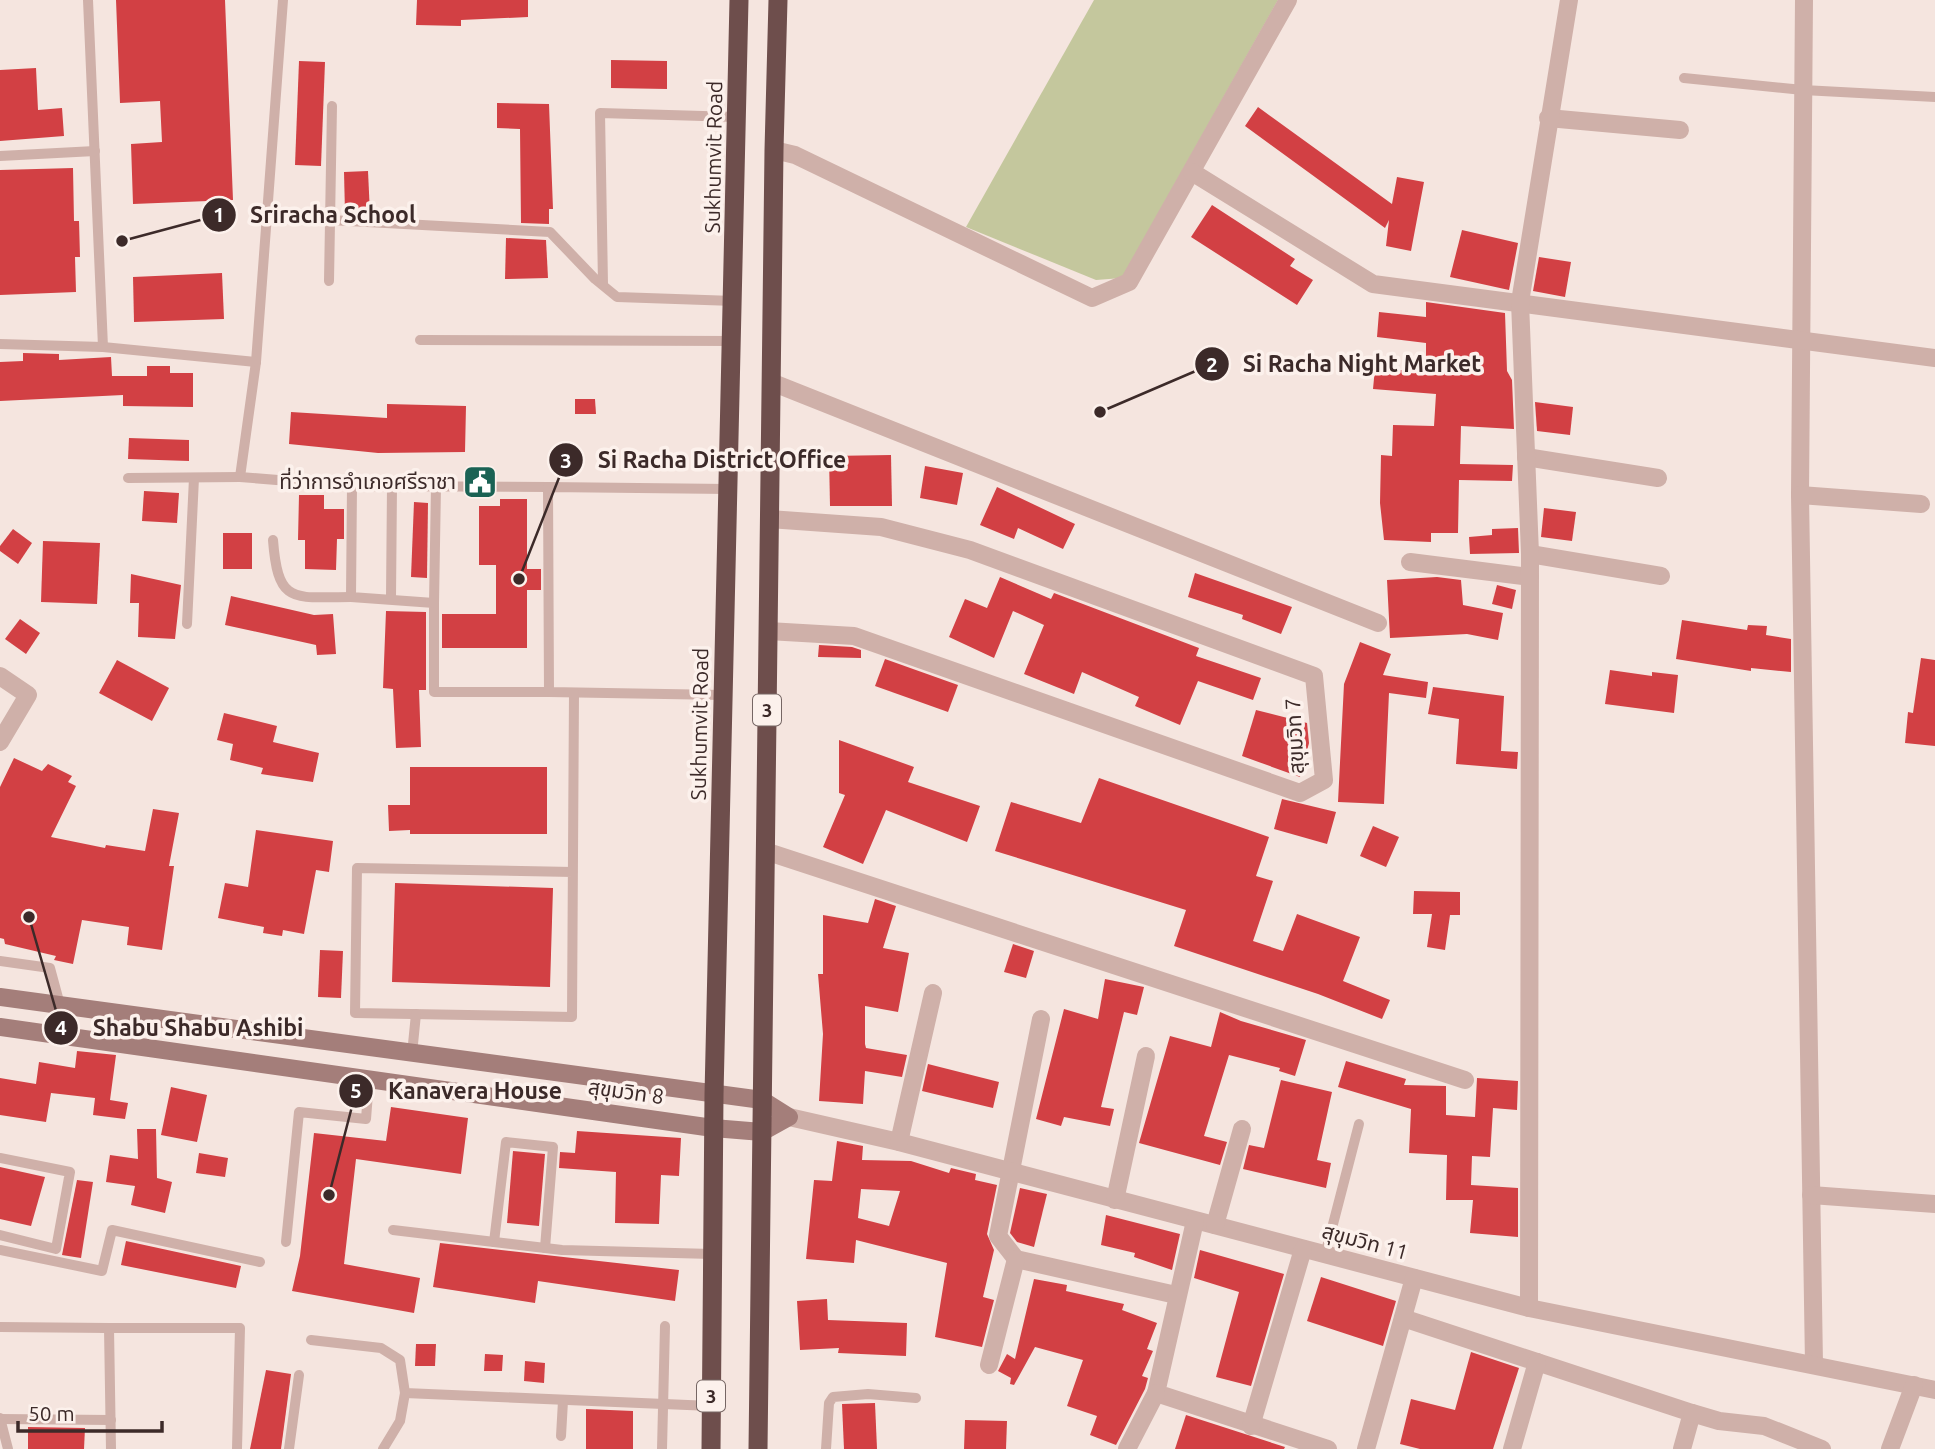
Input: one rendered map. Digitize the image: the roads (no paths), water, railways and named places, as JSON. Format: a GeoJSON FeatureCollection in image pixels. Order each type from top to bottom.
{"type":"FeatureCollection","features":[{"type":"Feature","properties":{"kind":"highway","name":"Sukhumvit Road"},"geometry":{"type":"LineString","coordinates":[[711,1449],[713,1128],[739,0]]}},
{"type":"Feature","properties":{"kind":"highway","name":"3"},"geometry":{"type":"LineString","coordinates":[[758,1449],[774,150],[779,0]]}},
{"type":"Feature","properties":{"kind":"main road","name":"สุขุมวิท 8"},"geometry":{"type":"LineString","coordinates":[[0,997],[714,1095]]}},
{"type":"Feature","properties":{"kind":"main road"},"geometry":{"type":"LineString","coordinates":[[151,1048],[155,1019]]}},
{"type":"Feature","properties":{"kind":"main road","name":"สุขุมวิท 8"},"geometry":{"type":"LineString","coordinates":[[0,1027],[713,1128]]}},
{"type":"Feature","properties":{"kind":"main road"},"geometry":{"type":"LineString","coordinates":[[408,1084],[412,1054]]}},
{"type":"Feature","properties":{"kind":"main road","name":"สุขุมวิท 11"},"geometry":{"type":"LineString","coordinates":[[714,1095],[762,1100],[789,1117]]}},
{"type":"Feature","properties":{"kind":"main road"},"geometry":{"type":"LineString","coordinates":[[713,1128],[762,1132],[789,1117]]}},
{"type":"Feature","properties":{"kind":"street"},"geometry":{"type":"LineString","coordinates":[[774,150],[795,155],[1092,298],[1129,282],[1288,0]]}},
{"type":"Feature","properties":{"kind":"street"},"geometry":{"type":"LineString","coordinates":[[1529,1308],[1530,554],[1520,302],[1569,0]]}},
{"type":"Feature","properties":{"kind":"street"},"geometry":{"type":"LineString","coordinates":[[1804,0],[1799,340],[1800,495],[1814,1364]]}},
{"type":"Feature","properties":{"kind":"street"},"geometry":{"type":"LineString","coordinates":[[1548,118],[1680,130]]}},
{"type":"Feature","properties":{"kind":"street"},"geometry":{"type":"LineString","coordinates":[[1192,173],[1373,284],[1935,358]]}},
{"type":"Feature","properties":{"kind":"street"},"geometry":{"type":"LineString","coordinates":[[771,382],[1378,623]]}},
{"type":"Feature","properties":{"kind":"street"},"geometry":{"type":"LineString","coordinates":[[1526,457],[1658,478]]}},
{"type":"Feature","properties":{"kind":"street"},"geometry":{"type":"LineString","coordinates":[[1800,495],[1921,504]]}},
{"type":"Feature","properties":{"kind":"street","name":"สุขุมวิท 7"},"geometry":{"type":"LineString","coordinates":[[768,631],[854,636],[1300,793],[1324,780],[1314,676],[970,550],[881,527],[769,519]]}},
{"type":"Feature","properties":{"kind":"street"},"geometry":{"type":"LineString","coordinates":[[1530,554],[1661,576]]}},
{"type":"Feature","properties":{"kind":"street"},"geometry":{"type":"LineString","coordinates":[[1410,562],[1530,577]]}},
{"type":"Feature","properties":{"kind":"street"},"geometry":{"type":"LineString","coordinates":[[0,676],[28,695],[0,743]]}},
{"type":"Feature","properties":{"kind":"street"},"geometry":{"type":"LineString","coordinates":[[765,850],[1465,1080]]}},
{"type":"Feature","properties":{"kind":"street"},"geometry":{"type":"LineString","coordinates":[[899,1142],[933,993]]}},
{"type":"Feature","properties":{"kind":"street"},"geometry":{"type":"LineString","coordinates":[[1041,1019],[998,1236],[1016,1259],[1176,1295]]}},
{"type":"Feature","properties":{"kind":"street"},"geometry":{"type":"LineString","coordinates":[[1115,1200],[1146,1056]]}},
{"type":"Feature","properties":{"kind":"street","name":"สุขุมวิท 11"},"geometry":{"type":"LineString","coordinates":[[789,1117],[899,1142],[1529,1308],[1935,1390]]}},
{"type":"Feature","properties":{"kind":"street"},"geometry":{"type":"LineString","coordinates":[[1215,1225],[1242,1129]]}},
{"type":"Feature","properties":{"kind":"street"},"geometry":{"type":"LineString","coordinates":[[1811,1195],[1935,1204]]}},
{"type":"Feature","properties":{"kind":"street"},"geometry":{"type":"LineString","coordinates":[[1127,1449],[1156,1392],[1195,1221]]}},
{"type":"Feature","properties":{"kind":"street"},"geometry":{"type":"LineString","coordinates":[[1251,1426],[1303,1249]]}},
{"type":"Feature","properties":{"kind":"street"},"geometry":{"type":"LineString","coordinates":[[989,1365],[1016,1259]]}},
{"type":"Feature","properties":{"kind":"street"},"geometry":{"type":"LineString","coordinates":[[1366,1449],[1415,1278]]}},
{"type":"Feature","properties":{"kind":"street"},"geometry":{"type":"LineString","coordinates":[[1403,1318],[1692,1413],[1719,1421],[1764,1426],[1822,1449]]}},
{"type":"Feature","properties":{"kind":"street"},"geometry":{"type":"LineString","coordinates":[[1512,1449],[1537,1362]]}},
{"type":"Feature","properties":{"kind":"street"},"geometry":{"type":"LineString","coordinates":[[1890,1449],[1914,1385]]}},
{"type":"Feature","properties":{"kind":"street"},"geometry":{"type":"LineString","coordinates":[[1156,1392],[1251,1426],[1328,1449]]}},
{"type":"Feature","properties":{"kind":"street"},"geometry":{"type":"LineString","coordinates":[[1682,1449],[1692,1413]]}},
{"type":"Feature","properties":{"kind":"lane"},"geometry":{"type":"LineString","coordinates":[[88,0],[103,347]]}},
{"type":"Feature","properties":{"kind":"lane"},"geometry":{"type":"LineString","coordinates":[[240,477],[256,362],[283,0]]}},
{"type":"Feature","properties":{"kind":"lane"},"geometry":{"type":"LineString","coordinates":[[1684,78],[1803,90],[1935,97]]}},
{"type":"Feature","properties":{"kind":"lane"},"geometry":{"type":"LineString","coordinates":[[329,281],[332,107]]}},
{"type":"Feature","properties":{"kind":"lane"},"geometry":{"type":"LineString","coordinates":[[603,285],[600,113],[737,117]]}},
{"type":"Feature","properties":{"kind":"lane"},"geometry":{"type":"LineString","coordinates":[[0,156],[95,151]]}},
{"type":"Feature","properties":{"kind":"lane"},"geometry":{"type":"LineString","coordinates":[[330,220],[550,232],[617,297],[734,301]]}},
{"type":"Feature","properties":{"kind":"lane"},"geometry":{"type":"LineString","coordinates":[[420,340],[733,341]]}},
{"type":"Feature","properties":{"kind":"lane"},"geometry":{"type":"LineString","coordinates":[[0,344],[103,347],[256,362]]}},
{"type":"Feature","properties":{"kind":"lane"},"geometry":{"type":"LineString","coordinates":[[128,478],[240,477],[352,486],[728,489]]}},
{"type":"Feature","properties":{"kind":"lane"},"geometry":{"type":"LineString","coordinates":[[187,624],[194,478]]}},
{"type":"Feature","properties":{"kind":"lane"},"geometry":{"type":"LineString","coordinates":[[351,597],[352,486]]}},
{"type":"Feature","properties":{"kind":"lane"},"geometry":{"type":"LineString","coordinates":[[391,598],[392,486]]}},
{"type":"Feature","properties":{"kind":"lane"},"geometry":{"type":"LineString","coordinates":[[436,486],[433,692],[723,695]]}},
{"type":"Feature","properties":{"kind":"lane"},"geometry":{"type":"LineString","coordinates":[[548,487],[549,692]]}},
{"type":"Feature","properties":{"kind":"lane"},"geometry":{"type":"LineString","coordinates":[[273,540],[275,567],[288,592],[297,597],[391,598],[435,603]]}},
{"type":"Feature","properties":{"kind":"lane"},"geometry":{"type":"LineString","coordinates":[[573,872],[357,868],[355,1013],[572,1017],[573,872],[574,692]]}},
{"type":"Feature","properties":{"kind":"lane"},"geometry":{"type":"LineString","coordinates":[[0,961],[50,968],[60,1005]]}},
{"type":"Feature","properties":{"kind":"lane"},"geometry":{"type":"LineString","coordinates":[[412,1054],[416,1014]]}},
{"type":"Feature","properties":{"kind":"lane"},"geometry":{"type":"LineString","coordinates":[[286,1242],[299,1112],[366,1119],[369,1080]]}},
{"type":"Feature","properties":{"kind":"lane"},"geometry":{"type":"LineString","coordinates":[[1325,1255],[1359,1124]]}},
{"type":"Feature","properties":{"kind":"lane"},"geometry":{"type":"LineString","coordinates":[[494,1242],[506,1142],[553,1147],[545,1248]]}},
{"type":"Feature","properties":{"kind":"lane"},"geometry":{"type":"LineString","coordinates":[[0,1158],[70,1172],[56,1249],[0,1236]]}},
{"type":"Feature","properties":{"kind":"lane"},"geometry":{"type":"LineString","coordinates":[[0,1250],[102,1271],[112,1230],[260,1262]]}},
{"type":"Feature","properties":{"kind":"lane"},"geometry":{"type":"LineString","coordinates":[[393,1230],[545,1248],[712,1254]]}},
{"type":"Feature","properties":{"kind":"lane"},"geometry":{"type":"LineString","coordinates":[[662,1449],[666,1326]]}},
{"type":"Feature","properties":{"kind":"lane"},"geometry":{"type":"LineString","coordinates":[[0,1327],[109,1328],[111,1449]]}},
{"type":"Feature","properties":{"kind":"lane"},"geometry":{"type":"LineString","coordinates":[[102,1328],[240,1328],[237,1449]]}},
{"type":"Feature","properties":{"kind":"lane"},"geometry":{"type":"LineString","coordinates":[[311,1340],[381,1348],[400,1360],[405,1393],[400,1421],[383,1449]]}},
{"type":"Feature","properties":{"kind":"lane"},"geometry":{"type":"LineString","coordinates":[[289,1449],[299,1375]]}},
{"type":"Feature","properties":{"kind":"lane"},"geometry":{"type":"LineString","coordinates":[[405,1393],[711,1406]]}},
{"type":"Feature","properties":{"kind":"lane"},"geometry":{"type":"LineString","coordinates":[[826,1449],[829,1403],[833,1397],[868,1394],[916,1398]]}},
{"type":"Feature","properties":{"kind":"lane"},"geometry":{"type":"LineString","coordinates":[[561,1436],[563,1401]]}},
{"type":"Feature","properties":{"kind":"lane"},"geometry":{"type":"LineString","coordinates":[[8,1449],[0,1419],[111,1420]]}},
{"type":"Feature","properties":{"kind":"place","name":"Sriracha School"},"geometry":{"type":"Point","coordinates":[122,241]}},
{"type":"Feature","properties":{"kind":"place","name":"Si Racha Night Market"},"geometry":{"type":"Point","coordinates":[1100,412]}},
{"type":"Feature","properties":{"kind":"place","name":"ที่ว่าการอำเภอศรีราชา"},"geometry":{"type":"Point","coordinates":[480,482]}},
{"type":"Feature","properties":{"kind":"place","name":"Si Racha District Office"},"geometry":{"type":"Point","coordinates":[519,579]}},
{"type":"Feature","properties":{"kind":"place","name":"Shabu Shabu Ashibi"},"geometry":{"type":"Point","coordinates":[29,917]}},
{"type":"Feature","properties":{"kind":"place","name":"Kanavera House"},"geometry":{"type":"Point","coordinates":[329,1195]}}]}
